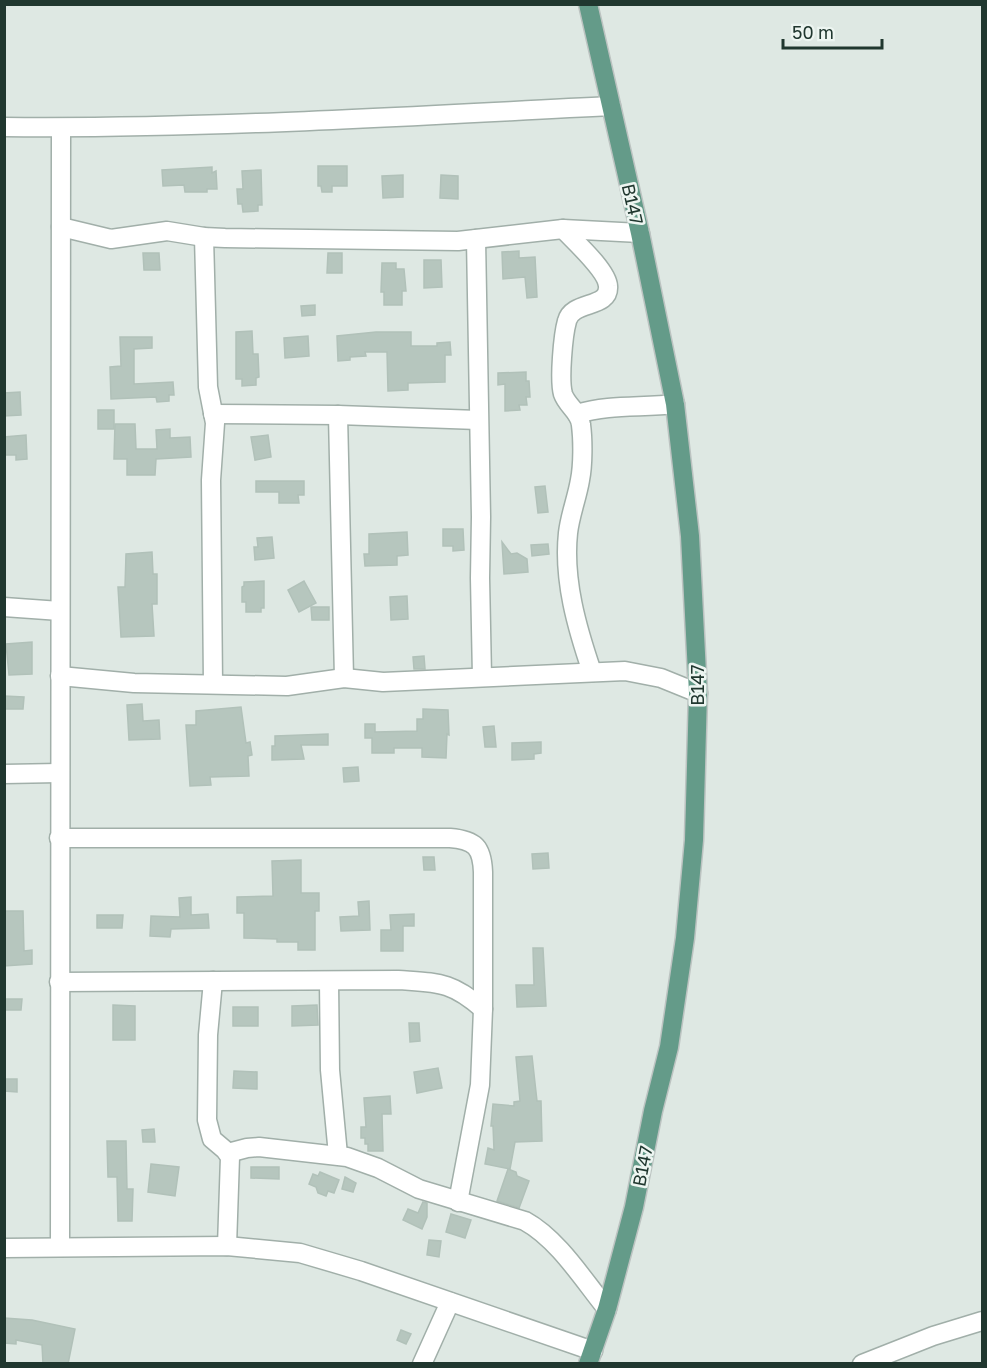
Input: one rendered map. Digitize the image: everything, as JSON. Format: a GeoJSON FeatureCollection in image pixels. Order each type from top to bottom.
{"type":"FeatureCollection","features":[{"type":"Feature","properties":{"kind":"main road","name":"B147"},"geometry":{"type":"LineString","coordinates":[[588,4],[640,233],[675,404],[690,536],[698,693],[694,840],[685,938],[669,1047],[653,1111],[634,1207],[607,1309],[590,1357]]}},
{"type":"Feature","properties":{"kind":"street"},"geometry":{"type":"LineString","coordinates":[[4,127],[61,128],[345,119],[611,106]]}},
{"type":"Feature","properties":{"kind":"street"},"geometry":{"type":"LineString","coordinates":[[60,1247],[61,128]]}},
{"type":"Feature","properties":{"kind":"street"},"geometry":{"type":"LineString","coordinates":[[61,227],[111,239],[167,231],[204,237],[458,241],[563,229],[640,233]]}},
{"type":"Feature","properties":{"kind":"street"},"geometry":{"type":"LineString","coordinates":[[563,229],[608,282],[608,289],[604,297],[596,303],[574,309],[566,322],[563,360],[563,394],[581,423],[581,472],[568,531],[567,562],[580,636],[592,672]]}},
{"type":"Feature","properties":{"kind":"street"},"geometry":{"type":"LineString","coordinates":[[204,237],[208,387],[214,437],[211,480],[213,684]]}},
{"type":"Feature","properties":{"kind":"street"},"geometry":{"type":"LineString","coordinates":[[476,239],[478,420],[482,517],[480,578],[482,676]]}},
{"type":"Feature","properties":{"kind":"street"},"geometry":{"type":"LineString","coordinates":[[577,414],[608,406],[643,408],[675,404]]}},
{"type":"Feature","properties":{"kind":"street"},"geometry":{"type":"LineString","coordinates":[[213,414],[338,415],[478,420]]}},
{"type":"Feature","properties":{"kind":"street"},"geometry":{"type":"LineString","coordinates":[[338,415],[344,678]]}},
{"type":"Feature","properties":{"kind":"street"},"geometry":{"type":"LineString","coordinates":[[4,607],[60,611]]}},
{"type":"Feature","properties":{"kind":"street"},"geometry":{"type":"LineString","coordinates":[[60,676],[134,683],[287,686],[344,678],[382,682],[482,676],[636,672],[662,678],[698,693]]}},
{"type":"Feature","properties":{"kind":"street"},"geometry":{"type":"LineString","coordinates":[[4,774],[59,773]]}},
{"type":"Feature","properties":{"kind":"street"},"geometry":{"type":"LineString","coordinates":[[59,838],[450,838],[470,841],[476,845],[482,862],[483,1009],[480,1085],[458,1202]]}},
{"type":"Feature","properties":{"kind":"street"},"geometry":{"type":"LineString","coordinates":[[59,982],[376,980],[433,983],[453,987],[463,992],[483,1009]]}},
{"type":"Feature","properties":{"kind":"street"},"geometry":{"type":"LineString","coordinates":[[213,981],[208,1035],[207,1120],[212,1139],[228,1153],[231,1167],[227,1246]]}},
{"type":"Feature","properties":{"kind":"street"},"geometry":{"type":"LineString","coordinates":[[329,981],[330,1070],[338,1155]]}},
{"type":"Feature","properties":{"kind":"street"},"geometry":{"type":"LineString","coordinates":[[228,1153],[258,1147],[338,1155],[378,1168],[419,1189],[525,1221],[538,1229],[607,1309]]}},
{"type":"Feature","properties":{"kind":"street"},"geometry":{"type":"LineString","coordinates":[[4,1248],[227,1246],[300,1253],[450,1302],[590,1357]]}},
{"type":"Feature","properties":{"kind":"street"},"geometry":{"type":"LineString","coordinates":[[422,1364],[450,1302]]}},
{"type":"Feature","properties":{"kind":"street"},"geometry":{"type":"LineString","coordinates":[[862,1364],[978,1321]]}},
{"type":"Feature","properties":{"kind":"building"},"geometry":{"type":"Polygon","coordinates":[[[318,166],[347,166],[347,186],[332,186],[332,192],[322,192],[321,186],[318,186],[318,166]]]}},
{"type":"Feature","properties":{"kind":"building"},"geometry":{"type":"Polygon","coordinates":[[[212,167],[212,173],[216,171],[217,189],[207,189],[207,192],[185,192],[184,185],[163,186],[162,170],[212,167]]]}},
{"type":"Feature","properties":{"kind":"building"},"geometry":{"type":"Polygon","coordinates":[[[261,170],[262,205],[258,205],[258,211],[243,212],[242,204],[238,204],[237,189],[243,189],[242,171],[261,170]]]}},
{"type":"Feature","properties":{"kind":"building"},"geometry":{"type":"Polygon","coordinates":[[[403,175],[403,197],[383,198],[382,176],[403,175]]]}},
{"type":"Feature","properties":{"kind":"building"},"geometry":{"type":"Polygon","coordinates":[[[441,175],[458,176],[458,199],[440,198],[441,175]]]}},
{"type":"Feature","properties":{"kind":"building"},"geometry":{"type":"Polygon","coordinates":[[[519,251],[519,258],[535,257],[537,297],[527,298],[525,277],[503,279],[502,252],[519,251]]]}},
{"type":"Feature","properties":{"kind":"building"},"geometry":{"type":"Polygon","coordinates":[[[143,253],[159,253],[160,270],[144,270],[143,253]]]}},
{"type":"Feature","properties":{"kind":"building"},"geometry":{"type":"Polygon","coordinates":[[[328,253],[342,253],[342,273],[327,273],[328,253]]]}},
{"type":"Feature","properties":{"kind":"building"},"geometry":{"type":"Polygon","coordinates":[[[424,260],[441,260],[442,287],[424,288],[424,260]]]}},
{"type":"Feature","properties":{"kind":"building"},"geometry":{"type":"Polygon","coordinates":[[[382,263],[396,263],[396,269],[404,269],[406,291],[402,291],[402,305],[384,305],[384,292],[381,292],[382,263]]]}},
{"type":"Feature","properties":{"kind":"building"},"geometry":{"type":"Polygon","coordinates":[[[315,305],[315,315],[302,316],[301,306],[315,305]]]}},
{"type":"Feature","properties":{"kind":"building"},"geometry":{"type":"Polygon","coordinates":[[[252,331],[253,354],[258,354],[259,377],[256,378],[256,385],[242,386],[242,379],[236,379],[236,332],[252,331]]]}},
{"type":"Feature","properties":{"kind":"building"},"geometry":{"type":"Polygon","coordinates":[[[376,332],[411,332],[411,346],[437,346],[437,343],[450,342],[451,355],[445,355],[445,382],[408,383],[408,390],[388,391],[387,352],[365,352],[366,356],[350,357],[350,360],[338,361],[337,336],[376,332]]]}},
{"type":"Feature","properties":{"kind":"building"},"geometry":{"type":"Polygon","coordinates":[[[308,336],[309,356],[285,358],[284,338],[308,336]]]}},
{"type":"Feature","properties":{"kind":"building"},"geometry":{"type":"Polygon","coordinates":[[[120,337],[152,337],[152,348],[134,349],[134,384],[173,382],[174,395],[169,395],[169,401],[157,402],[156,397],[111,399],[110,367],[121,366],[120,337]]]}},
{"type":"Feature","properties":{"kind":"building"},"geometry":{"type":"Polygon","coordinates":[[[526,372],[530,397],[526,397],[527,405],[519,405],[520,410],[505,411],[505,384],[498,385],[498,373],[526,372]]]}},
{"type":"Feature","properties":{"kind":"building"},"geometry":{"type":"Polygon","coordinates":[[[20,392],[21,415],[4,416],[4,393],[20,392]]]}},
{"type":"Feature","properties":{"kind":"building"},"geometry":{"type":"Polygon","coordinates":[[[98,410],[114,410],[114,429],[98,429],[98,410]]]}},
{"type":"Feature","properties":{"kind":"building"},"geometry":{"type":"Polygon","coordinates":[[[115,424],[135,424],[136,449],[157,449],[156,430],[170,429],[170,438],[190,437],[191,457],[156,459],[155,475],[127,475],[127,459],[114,459],[115,424]]]}},
{"type":"Feature","properties":{"kind":"building"},"geometry":{"type":"Polygon","coordinates":[[[26,435],[27,459],[16,460],[16,455],[4,455],[4,437],[26,435]]]}},
{"type":"Feature","properties":{"kind":"building"},"geometry":{"type":"Polygon","coordinates":[[[268,435],[271,457],[255,460],[251,437],[268,435]]]}},
{"type":"Feature","properties":{"kind":"building"},"geometry":{"type":"Polygon","coordinates":[[[256,481],[304,481],[304,495],[298,495],[299,503],[279,503],[279,492],[256,492],[256,481]]]}},
{"type":"Feature","properties":{"kind":"building"},"geometry":{"type":"Polygon","coordinates":[[[545,486],[548,512],[538,513],[535,487],[545,486]]]}},
{"type":"Feature","properties":{"kind":"building"},"geometry":{"type":"Polygon","coordinates":[[[443,529],[463,529],[464,550],[453,551],[453,546],[443,546],[443,529]]]}},
{"type":"Feature","properties":{"kind":"building"},"geometry":{"type":"Polygon","coordinates":[[[407,532],[408,555],[397,556],[397,565],[365,566],[364,554],[369,554],[369,534],[407,532]]]}},
{"type":"Feature","properties":{"kind":"building"},"geometry":{"type":"Polygon","coordinates":[[[272,537],[274,558],[255,560],[254,547],[258,547],[257,538],[272,537]]]}},
{"type":"Feature","properties":{"kind":"building"},"geometry":{"type":"Polygon","coordinates":[[[502,542],[511,554],[517,553],[527,559],[528,572],[504,574],[502,542]]]}},
{"type":"Feature","properties":{"kind":"building"},"geometry":{"type":"Polygon","coordinates":[[[548,544],[549,554],[532,556],[531,545],[548,544]]]}},
{"type":"Feature","properties":{"kind":"building"},"geometry":{"type":"Polygon","coordinates":[[[152,552],[153,574],[157,574],[157,604],[152,604],[154,636],[121,637],[118,587],[125,587],[126,554],[152,552]]]}},
{"type":"Feature","properties":{"kind":"building"},"geometry":{"type":"Polygon","coordinates":[[[264,581],[264,608],[261,608],[261,612],[246,612],[246,602],[242,602],[244,582],[264,581]]]}},
{"type":"Feature","properties":{"kind":"building"},"geometry":{"type":"Polygon","coordinates":[[[304,581],[316,603],[299,612],[288,590],[304,581]]]}},
{"type":"Feature","properties":{"kind":"building"},"geometry":{"type":"Polygon","coordinates":[[[407,596],[408,619],[391,620],[390,597],[407,596]]]}},
{"type":"Feature","properties":{"kind":"building"},"geometry":{"type":"Polygon","coordinates":[[[311,607],[329,607],[329,620],[312,620],[311,607]]]}},
{"type":"Feature","properties":{"kind":"building"},"geometry":{"type":"Polygon","coordinates":[[[32,642],[32,674],[9,675],[6,644],[32,642]]]}},
{"type":"Feature","properties":{"kind":"building"},"geometry":{"type":"Polygon","coordinates":[[[424,656],[425,669],[414,669],[413,657],[424,656]]]}},
{"type":"Feature","properties":{"kind":"building"},"geometry":{"type":"Polygon","coordinates":[[[4,696],[24,697],[23,709],[4,709],[4,696]]]}},
{"type":"Feature","properties":{"kind":"building"},"geometry":{"type":"Polygon","coordinates":[[[142,704],[143,721],[159,720],[160,739],[129,740],[127,705],[142,704]]]}},
{"type":"Feature","properties":{"kind":"building"},"geometry":{"type":"Polygon","coordinates":[[[241,707],[246,743],[250,742],[252,755],[248,756],[249,776],[210,777],[211,785],[190,786],[186,725],[196,725],[196,711],[241,707]]]}},
{"type":"Feature","properties":{"kind":"building"},"geometry":{"type":"Polygon","coordinates":[[[423,709],[448,710],[449,735],[447,734],[446,758],[422,757],[422,748],[394,748],[394,753],[372,753],[372,738],[365,738],[365,724],[375,724],[375,732],[417,731],[417,719],[423,719],[423,709]]]}},
{"type":"Feature","properties":{"kind":"building"},"geometry":{"type":"Polygon","coordinates":[[[494,726],[496,747],[485,747],[483,727],[494,726]]]}},
{"type":"Feature","properties":{"kind":"building"},"geometry":{"type":"Polygon","coordinates":[[[328,734],[328,745],[301,745],[304,759],[272,760],[275,736],[328,734]]]}},
{"type":"Feature","properties":{"kind":"building"},"geometry":{"type":"Polygon","coordinates":[[[541,742],[541,753],[534,754],[534,759],[512,760],[512,743],[541,742]]]}},
{"type":"Feature","properties":{"kind":"building"},"geometry":{"type":"Polygon","coordinates":[[[358,767],[359,781],[344,782],[343,768],[358,767]]]}},
{"type":"Feature","properties":{"kind":"building"},"geometry":{"type":"Polygon","coordinates":[[[548,853],[549,868],[533,869],[532,854],[548,853]]]}},
{"type":"Feature","properties":{"kind":"building"},"geometry":{"type":"Polygon","coordinates":[[[423,857],[434,857],[435,870],[424,870],[423,857]]]}},
{"type":"Feature","properties":{"kind":"building"},"geometry":{"type":"Polygon","coordinates":[[[301,860],[301,893],[319,893],[319,911],[315,911],[315,950],[298,950],[298,942],[244,938],[244,913],[237,913],[237,897],[273,896],[272,861],[301,860]]]}},
{"type":"Feature","properties":{"kind":"building"},"geometry":{"type":"Polygon","coordinates":[[[191,897],[191,915],[208,914],[209,928],[171,929],[170,937],[150,936],[151,916],[180,917],[179,898],[191,897]]]}},
{"type":"Feature","properties":{"kind":"building"},"geometry":{"type":"Polygon","coordinates":[[[369,901],[370,930],[341,931],[340,917],[359,916],[358,902],[369,901]]]}},
{"type":"Feature","properties":{"kind":"building"},"geometry":{"type":"Polygon","coordinates":[[[4,911],[23,911],[24,951],[32,950],[32,964],[4,966],[4,911]]]}},
{"type":"Feature","properties":{"kind":"building"},"geometry":{"type":"Polygon","coordinates":[[[414,914],[414,926],[403,926],[403,951],[381,951],[381,930],[391,930],[390,915],[414,914]]]}},
{"type":"Feature","properties":{"kind":"building"},"geometry":{"type":"Polygon","coordinates":[[[97,915],[123,915],[122,928],[97,928],[97,915]]]}},
{"type":"Feature","properties":{"kind":"building"},"geometry":{"type":"Polygon","coordinates":[[[533,948],[543,948],[546,1006],[517,1007],[516,985],[534,985],[533,948]]]}},
{"type":"Feature","properties":{"kind":"building"},"geometry":{"type":"Polygon","coordinates":[[[4,999],[22,999],[21,1010],[4,1010],[4,999]]]}},
{"type":"Feature","properties":{"kind":"building"},"geometry":{"type":"Polygon","coordinates":[[[113,1005],[135,1006],[135,1040],[113,1040],[113,1005]]]}},
{"type":"Feature","properties":{"kind":"building"},"geometry":{"type":"Polygon","coordinates":[[[317,1005],[318,1025],[292,1026],[292,1006],[317,1005]]]}},
{"type":"Feature","properties":{"kind":"building"},"geometry":{"type":"Polygon","coordinates":[[[233,1007],[258,1007],[258,1026],[233,1026],[233,1007]]]}},
{"type":"Feature","properties":{"kind":"building"},"geometry":{"type":"Polygon","coordinates":[[[409,1023],[419,1023],[420,1041],[410,1042],[409,1023]]]}},
{"type":"Feature","properties":{"kind":"building"},"geometry":{"type":"Polygon","coordinates":[[[532,1056],[537,1101],[541,1101],[542,1141],[515,1142],[510,1169],[485,1164],[488,1148],[494,1150],[493,1126],[491,1126],[493,1104],[514,1106],[514,1102],[520,1101],[516,1057],[532,1056]]]}},
{"type":"Feature","properties":{"kind":"building"},"geometry":{"type":"Polygon","coordinates":[[[438,1068],[442,1088],[417,1093],[414,1072],[438,1068]]]}},
{"type":"Feature","properties":{"kind":"building"},"geometry":{"type":"Polygon","coordinates":[[[234,1071],[257,1072],[257,1089],[233,1088],[234,1071]]]}},
{"type":"Feature","properties":{"kind":"building"},"geometry":{"type":"Polygon","coordinates":[[[4,1079],[17,1079],[17,1092],[4,1091],[4,1079]]]}},
{"type":"Feature","properties":{"kind":"building"},"geometry":{"type":"Polygon","coordinates":[[[390,1096],[391,1114],[382,1114],[383,1151],[368,1151],[365,1138],[361,1138],[361,1127],[366,1127],[364,1098],[390,1096]]]}},
{"type":"Feature","properties":{"kind":"building"},"geometry":{"type":"Polygon","coordinates":[[[154,1129],[155,1142],[143,1142],[142,1130],[154,1129]]]}},
{"type":"Feature","properties":{"kind":"building"},"geometry":{"type":"Polygon","coordinates":[[[107,1141],[126,1141],[127,1189],[133,1189],[132,1221],[118,1221],[117,1177],[108,1177],[107,1141]]]}},
{"type":"Feature","properties":{"kind":"building"},"geometry":{"type":"Polygon","coordinates":[[[151,1164],[179,1167],[175,1196],[148,1192],[151,1164]]]}},
{"type":"Feature","properties":{"kind":"building"},"geometry":{"type":"Polygon","coordinates":[[[251,1167],[279,1167],[279,1179],[251,1178],[251,1167]]]}},
{"type":"Feature","properties":{"kind":"building"},"geometry":{"type":"Polygon","coordinates":[[[508,1169],[529,1181],[519,1208],[497,1201],[508,1169]]]}},
{"type":"Feature","properties":{"kind":"building"},"geometry":{"type":"Polygon","coordinates":[[[320,1172],[339,1180],[334,1193],[328,1191],[326,1196],[318,1193],[316,1187],[309,1184],[313,1174],[318,1176],[320,1172]]]}},
{"type":"Feature","properties":{"kind":"building"},"geometry":{"type":"Polygon","coordinates":[[[345,1177],[356,1183],[353,1192],[342,1189],[345,1177]]]}},
{"type":"Feature","properties":{"kind":"building"},"geometry":{"type":"Polygon","coordinates":[[[423,1202],[427,1203],[427,1217],[422,1229],[403,1220],[408,1209],[418,1213],[423,1202]]]}},
{"type":"Feature","properties":{"kind":"building"},"geometry":{"type":"Polygon","coordinates":[[[451,1214],[471,1220],[465,1238],[446,1232],[451,1214]]]}},
{"type":"Feature","properties":{"kind":"building"},"geometry":{"type":"Polygon","coordinates":[[[429,1240],[441,1241],[439,1257],[427,1255],[429,1240]]]}},
{"type":"Feature","properties":{"kind":"building"},"geometry":{"type":"Polygon","coordinates":[[[4,1318],[32,1320],[75,1329],[68,1364],[43,1364],[42,1345],[16,1340],[16,1344],[4,1343],[4,1318]]]}},
{"type":"Feature","properties":{"kind":"building"},"geometry":{"type":"Polygon","coordinates":[[[401,1330],[411,1334],[406,1344],[397,1340],[401,1330]]]}}]}
